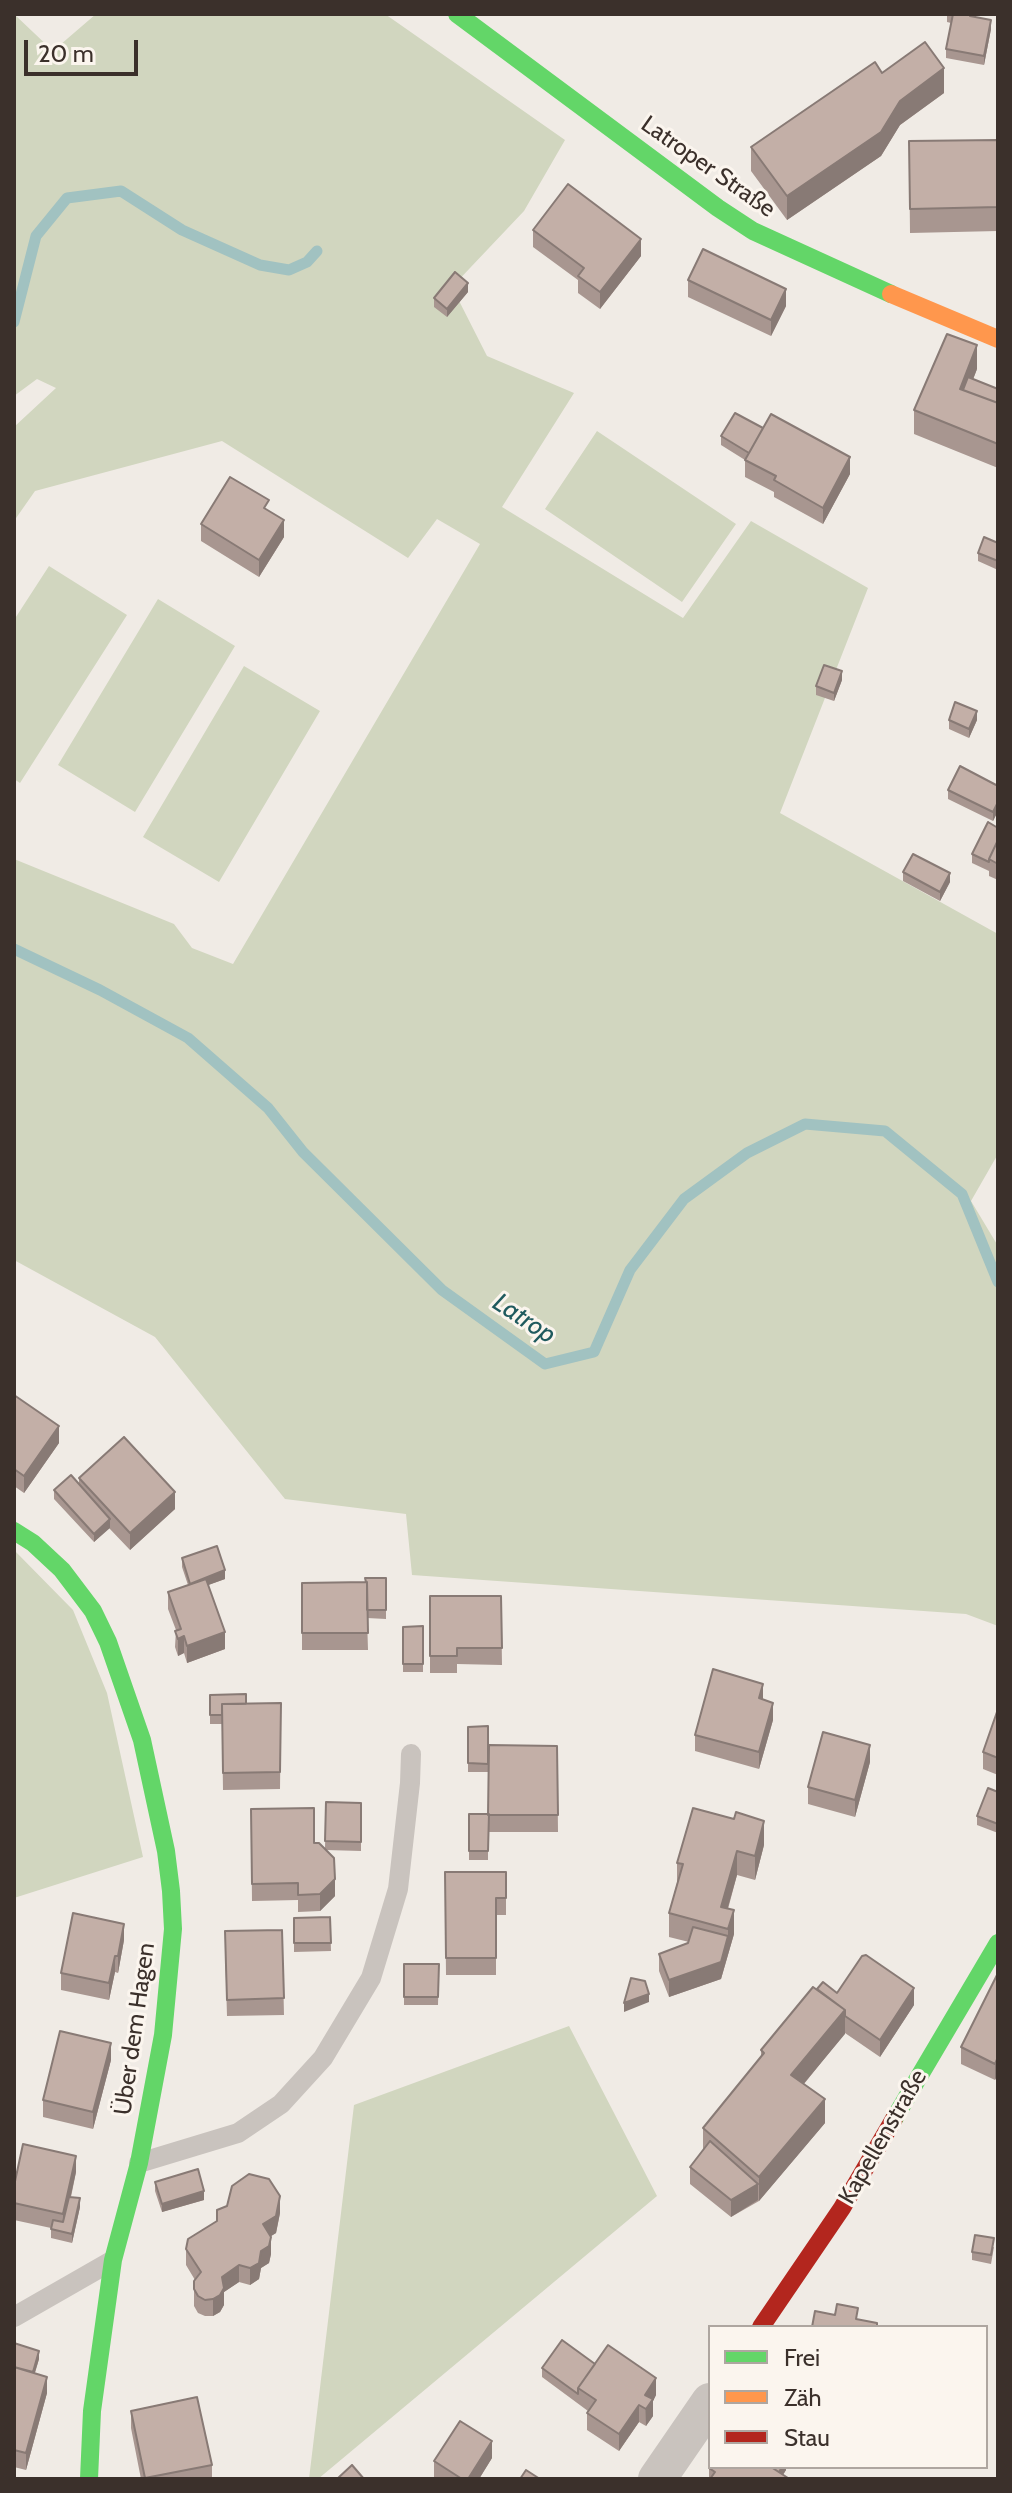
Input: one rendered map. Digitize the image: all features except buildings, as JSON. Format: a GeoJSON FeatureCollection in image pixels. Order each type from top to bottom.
{"type":"FeatureCollection","features":[{"type":"Feature","properties":{"kind":"street","name":"Latroper Straße"},"geometry":{"type":"LineString","coordinates":[[457,14],[753,231],[998,339]]}},
{"type":"Feature","properties":{"kind":"street","name":"Über dem Hagen"},"geometry":{"type":"LineString","coordinates":[[14,1531],[33,1543],[62,1570],[93,1611],[108,1642],[142,1740],[166,1851],[173,1929],[163,2035],[139,2163],[113,2260],[92,2411],[89,2479]]}},
{"type":"Feature","properties":{"kind":"street","name":"Kapellenstraße"},"geometry":{"type":"LineString","coordinates":[[762,2325],[842,2208],[998,1943]]}},
{"type":"Feature","properties":{"kind":"street"},"geometry":{"type":"LineString","coordinates":[[657,2479],[708,2405]]}},
{"type":"Feature","properties":{"kind":"lane"},"geometry":{"type":"LineString","coordinates":[[139,2163],[238,2133],[281,2104],[323,2058],[371,1978],[398,1889],[411,1754]]}},
{"type":"Feature","properties":{"kind":"lane"},"geometry":{"type":"LineString","coordinates":[[14,2317],[113,2260]]}},
{"type":"Feature","properties":{"kind":"green space"},"geometry":{"type":"Polygon","coordinates":[[[14,14],[53,51],[96,14],[385,14],[565,140],[524,211],[452,287],[487,356],[574,393],[502,507],[683,618],[751,521],[868,588],[780,813],[998,934],[998,1154],[971,1201],[998,1246],[998,1626],[966,1614],[412,1575],[406,1514],[285,1499],[155,1337],[14,1260],[14,859],[174,924],[192,948],[233,964],[480,544],[437,519],[408,558],[222,441],[35,491],[14,521],[14,427],[56,388],[37,379],[14,396],[14,14]]]}},
{"type":"Feature","properties":{"kind":"green space"},"geometry":{"type":"Polygon","coordinates":[[[597,431],[736,524],[682,602],[545,509],[597,431]]]}},
{"type":"Feature","properties":{"kind":"green space"},"geometry":{"type":"Polygon","coordinates":[[[49,566],[127,615],[20,783],[14,779],[14,620],[49,566]]]}},
{"type":"Feature","properties":{"kind":"green space"},"geometry":{"type":"Polygon","coordinates":[[[158,599],[235,646],[135,812],[58,765],[158,599]]]}},
{"type":"Feature","properties":{"kind":"green space"},"geometry":{"type":"Polygon","coordinates":[[[244,666],[320,711],[219,882],[143,837],[244,666]]]}},
{"type":"Feature","properties":{"kind":"green space"},"geometry":{"type":"Polygon","coordinates":[[[14,1550],[73,1610],[107,1693],[143,1857],[14,1898],[14,1550]]]}},
{"type":"Feature","properties":{"kind":"green space"},"geometry":{"type":"Polygon","coordinates":[[[569,2026],[657,2196],[318,2479],[309,2479],[354,2105],[569,2026]]]}},
{"type":"Feature","properties":{"kind":"waterway"},"geometry":{"type":"LineString","coordinates":[[14,322],[36,236],[67,198],[121,191],[182,230],[260,265],[289,270],[307,262],[317,251]]}},
{"type":"Feature","properties":{"kind":"waterway","name":"Latrop"},"geometry":{"type":"LineString","coordinates":[[14,949],[100,990],[188,1038],[268,1108],[303,1152],[442,1290],[545,1364],[594,1352],[630,1270],[684,1199],[747,1153],[805,1124],[885,1131],[962,1194],[998,1282]]}},
{"type":"Feature","properties":{"kind":"traffic: fast"},"geometry":{"type":"LineString","coordinates":[[457,14],[753,231],[891,294]]}},
{"type":"Feature","properties":{"kind":"traffic: fast"},"geometry":{"type":"LineString","coordinates":[[14,1531],[33,1543],[62,1570],[93,1611],[108,1642],[142,1740],[166,1851],[171,1891],[173,1929],[163,2035],[139,2163],[113,2260],[92,2411],[89,2479]]}},
{"type":"Feature","properties":{"kind":"traffic: fast"},"geometry":{"type":"LineString","coordinates":[[894,2119],[998,1943]]}},
{"type":"Feature","properties":{"kind":"traffic: slow"},"geometry":{"type":"LineString","coordinates":[[891,294],[998,339]]}},
{"type":"Feature","properties":{"kind":"traffic: jam"},"geometry":{"type":"LineString","coordinates":[[762,2325],[842,2208],[894,2119]]}}]}
